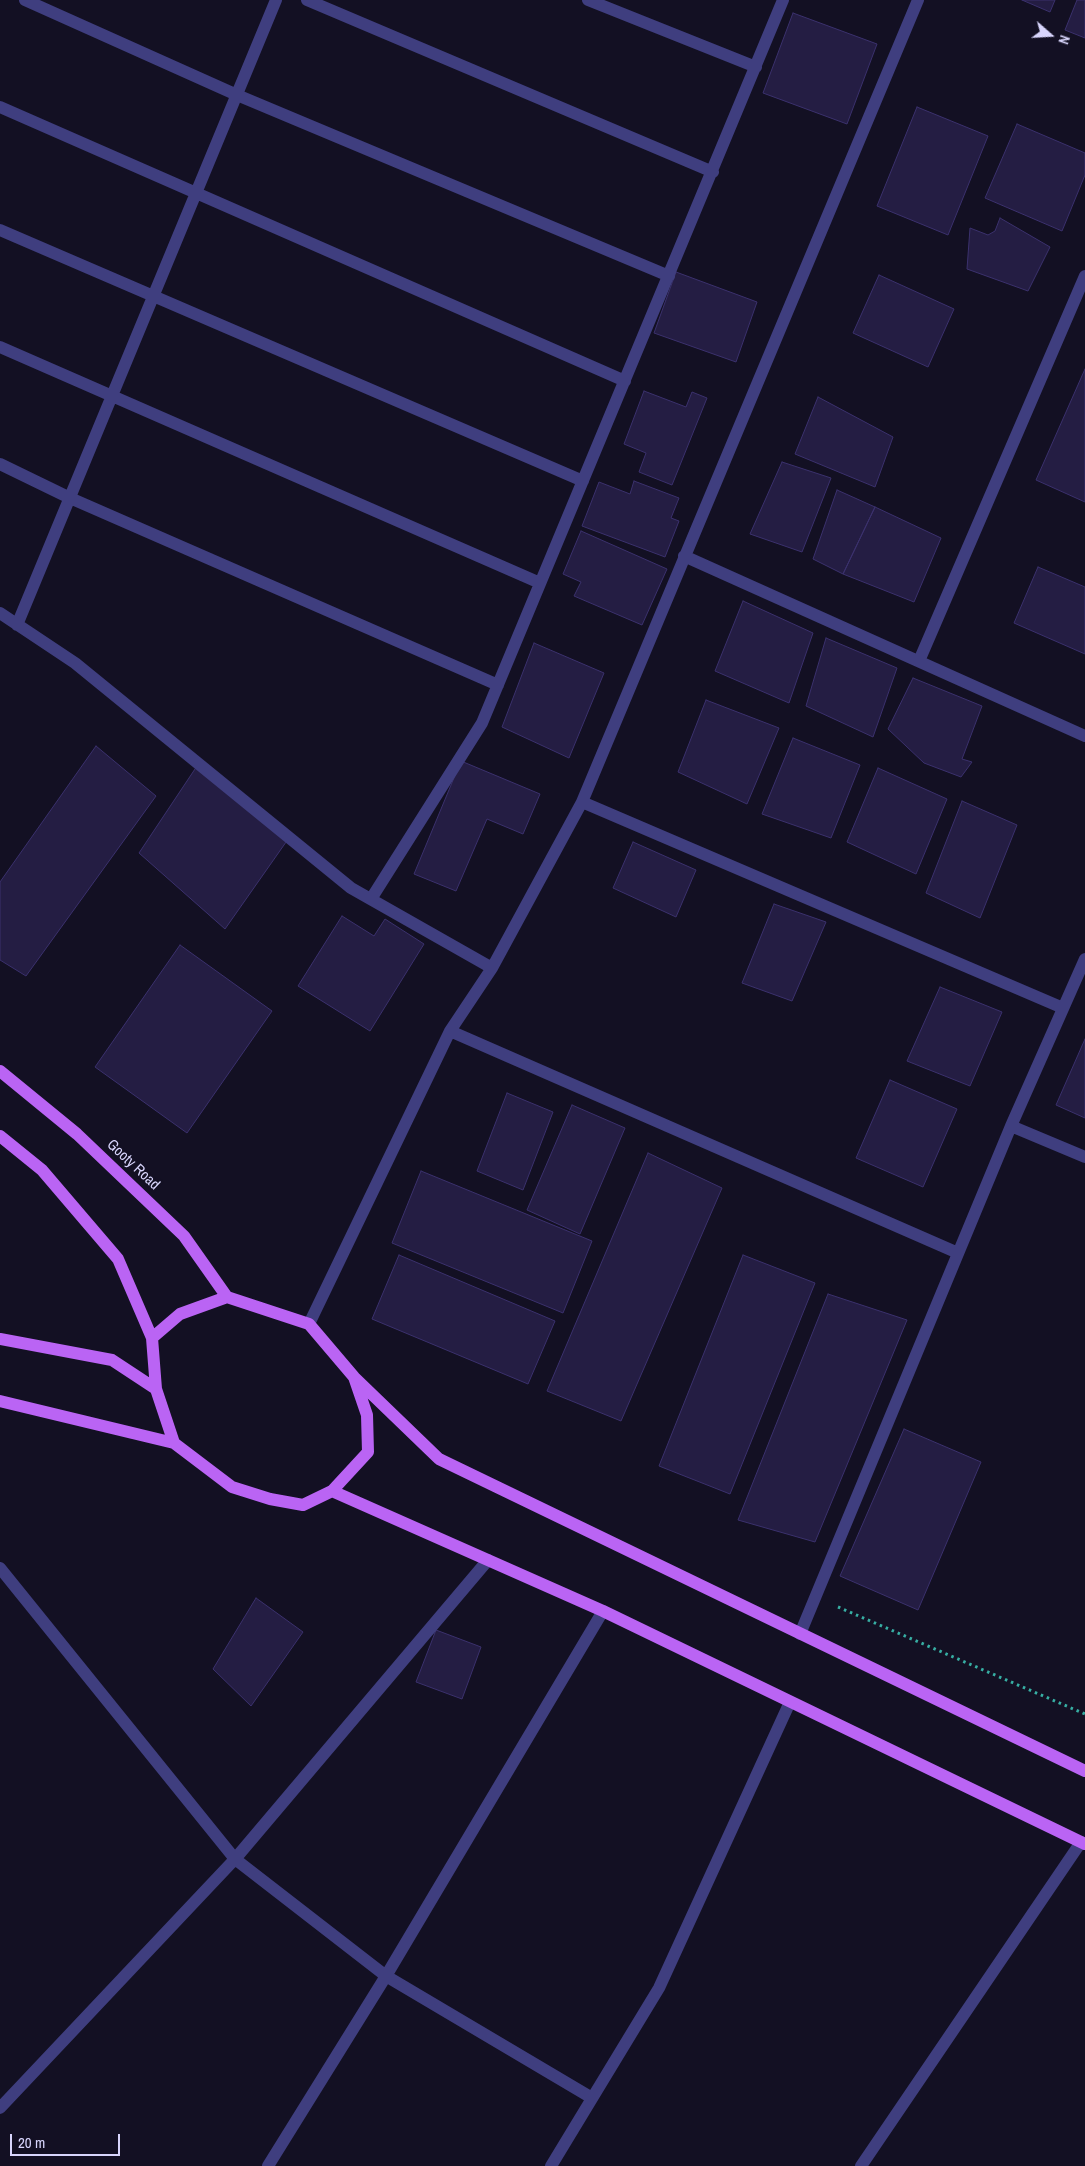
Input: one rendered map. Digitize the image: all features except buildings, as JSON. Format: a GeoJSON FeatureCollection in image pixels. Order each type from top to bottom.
{"type":"FeatureCollection","features":[{"type":"Feature","properties":{"kind":"main road","name":"Gooty Road"},"geometry":{"type":"LineString","coordinates":[[0,1071],[76,1134],[184,1236],[227,1297]]}},
{"type":"Feature","properties":{"kind":"main road"},"geometry":{"type":"LineString","coordinates":[[0,1136],[42,1170],[118,1259],[152,1338],[156,1389],[174,1443]]}},
{"type":"Feature","properties":{"kind":"main road"},"geometry":{"type":"LineString","coordinates":[[152,1338],[180,1314],[227,1297],[310,1324],[354,1377],[439,1459],[1085,1771]]}},
{"type":"Feature","properties":{"kind":"main road"},"geometry":{"type":"LineString","coordinates":[[0,1339],[112,1360],[156,1389]]}},
{"type":"Feature","properties":{"kind":"main road"},"geometry":{"type":"LineString","coordinates":[[0,1401],[174,1443],[232,1487],[270,1499],[303,1505],[332,1491],[368,1452],[367,1415],[354,1377]]}},
{"type":"Feature","properties":{"kind":"main road"},"geometry":{"type":"LineString","coordinates":[[332,1491],[603,1611],[1083,1843]]}},
{"type":"Feature","properties":{"kind":"street"},"geometry":{"type":"LineString","coordinates":[[25,0],[237,95],[669,276]]}},
{"type":"Feature","properties":{"kind":"street"},"geometry":{"type":"LineString","coordinates":[[17,625],[276,0]]}},
{"type":"Feature","properties":{"kind":"street"},"geometry":{"type":"LineString","coordinates":[[307,0],[712,172]]}},
{"type":"Feature","properties":{"kind":"street"},"geometry":{"type":"LineString","coordinates":[[588,0],[756,67]]}},
{"type":"Feature","properties":{"kind":"street"},"geometry":{"type":"LineString","coordinates":[[370,899],[482,723],[783,0]]}},
{"type":"Feature","properties":{"kind":"street"},"geometry":{"type":"LineString","coordinates":[[310,1324],[450,1031],[492,968],[582,802],[918,0]]}},
{"type":"Feature","properties":{"kind":"street"},"geometry":{"type":"LineString","coordinates":[[0,107],[625,381]]}},
{"type":"Feature","properties":{"kind":"street"},"geometry":{"type":"LineString","coordinates":[[0,230],[583,482]]}},
{"type":"Feature","properties":{"kind":"street"},"geometry":{"type":"LineString","coordinates":[[918,661],[1085,276]]}},
{"type":"Feature","properties":{"kind":"street"},"geometry":{"type":"LineString","coordinates":[[0,347],[540,583]]}},
{"type":"Feature","properties":{"kind":"street"},"geometry":{"type":"LineString","coordinates":[[0,464],[70,498],[498,685]]}},
{"type":"Feature","properties":{"kind":"street"},"geometry":{"type":"LineString","coordinates":[[684,556],[1085,736]]}},
{"type":"Feature","properties":{"kind":"street"},"geometry":{"type":"LineString","coordinates":[[0,613],[75,663],[351,888],[492,968]]}},
{"type":"Feature","properties":{"kind":"street"},"geometry":{"type":"LineString","coordinates":[[582,802],[1064,1008]]}},
{"type":"Feature","properties":{"kind":"street"},"geometry":{"type":"LineString","coordinates":[[800,1634],[1011,1126],[1085,959]]}},
{"type":"Feature","properties":{"kind":"street"},"geometry":{"type":"LineString","coordinates":[[450,1031],[958,1253]]}},
{"type":"Feature","properties":{"kind":"street"},"geometry":{"type":"LineString","coordinates":[[1011,1126],[1085,1157]]}},
{"type":"Feature","properties":{"kind":"street"},"geometry":{"type":"LineString","coordinates":[[0,2108],[235,1859],[488,1560]]}},
{"type":"Feature","properties":{"kind":"street"},"geometry":{"type":"LineString","coordinates":[[0,1568],[235,1859],[386,1976],[592,2098]]}},
{"type":"Feature","properties":{"kind":"street"},"geometry":{"type":"LineString","coordinates":[[268,2166],[386,1976],[603,1611]]}},
{"type":"Feature","properties":{"kind":"street"},"geometry":{"type":"LineString","coordinates":[[552,2166],[658,1988],[790,1702]]}},
{"type":"Feature","properties":{"kind":"street"},"geometry":{"type":"LineString","coordinates":[[861,2166],[1083,1843]]}},
{"type":"Feature","properties":{"kind":"path"},"geometry":{"type":"LineString","coordinates":[[816,1597],[1085,1714]]}}]}
